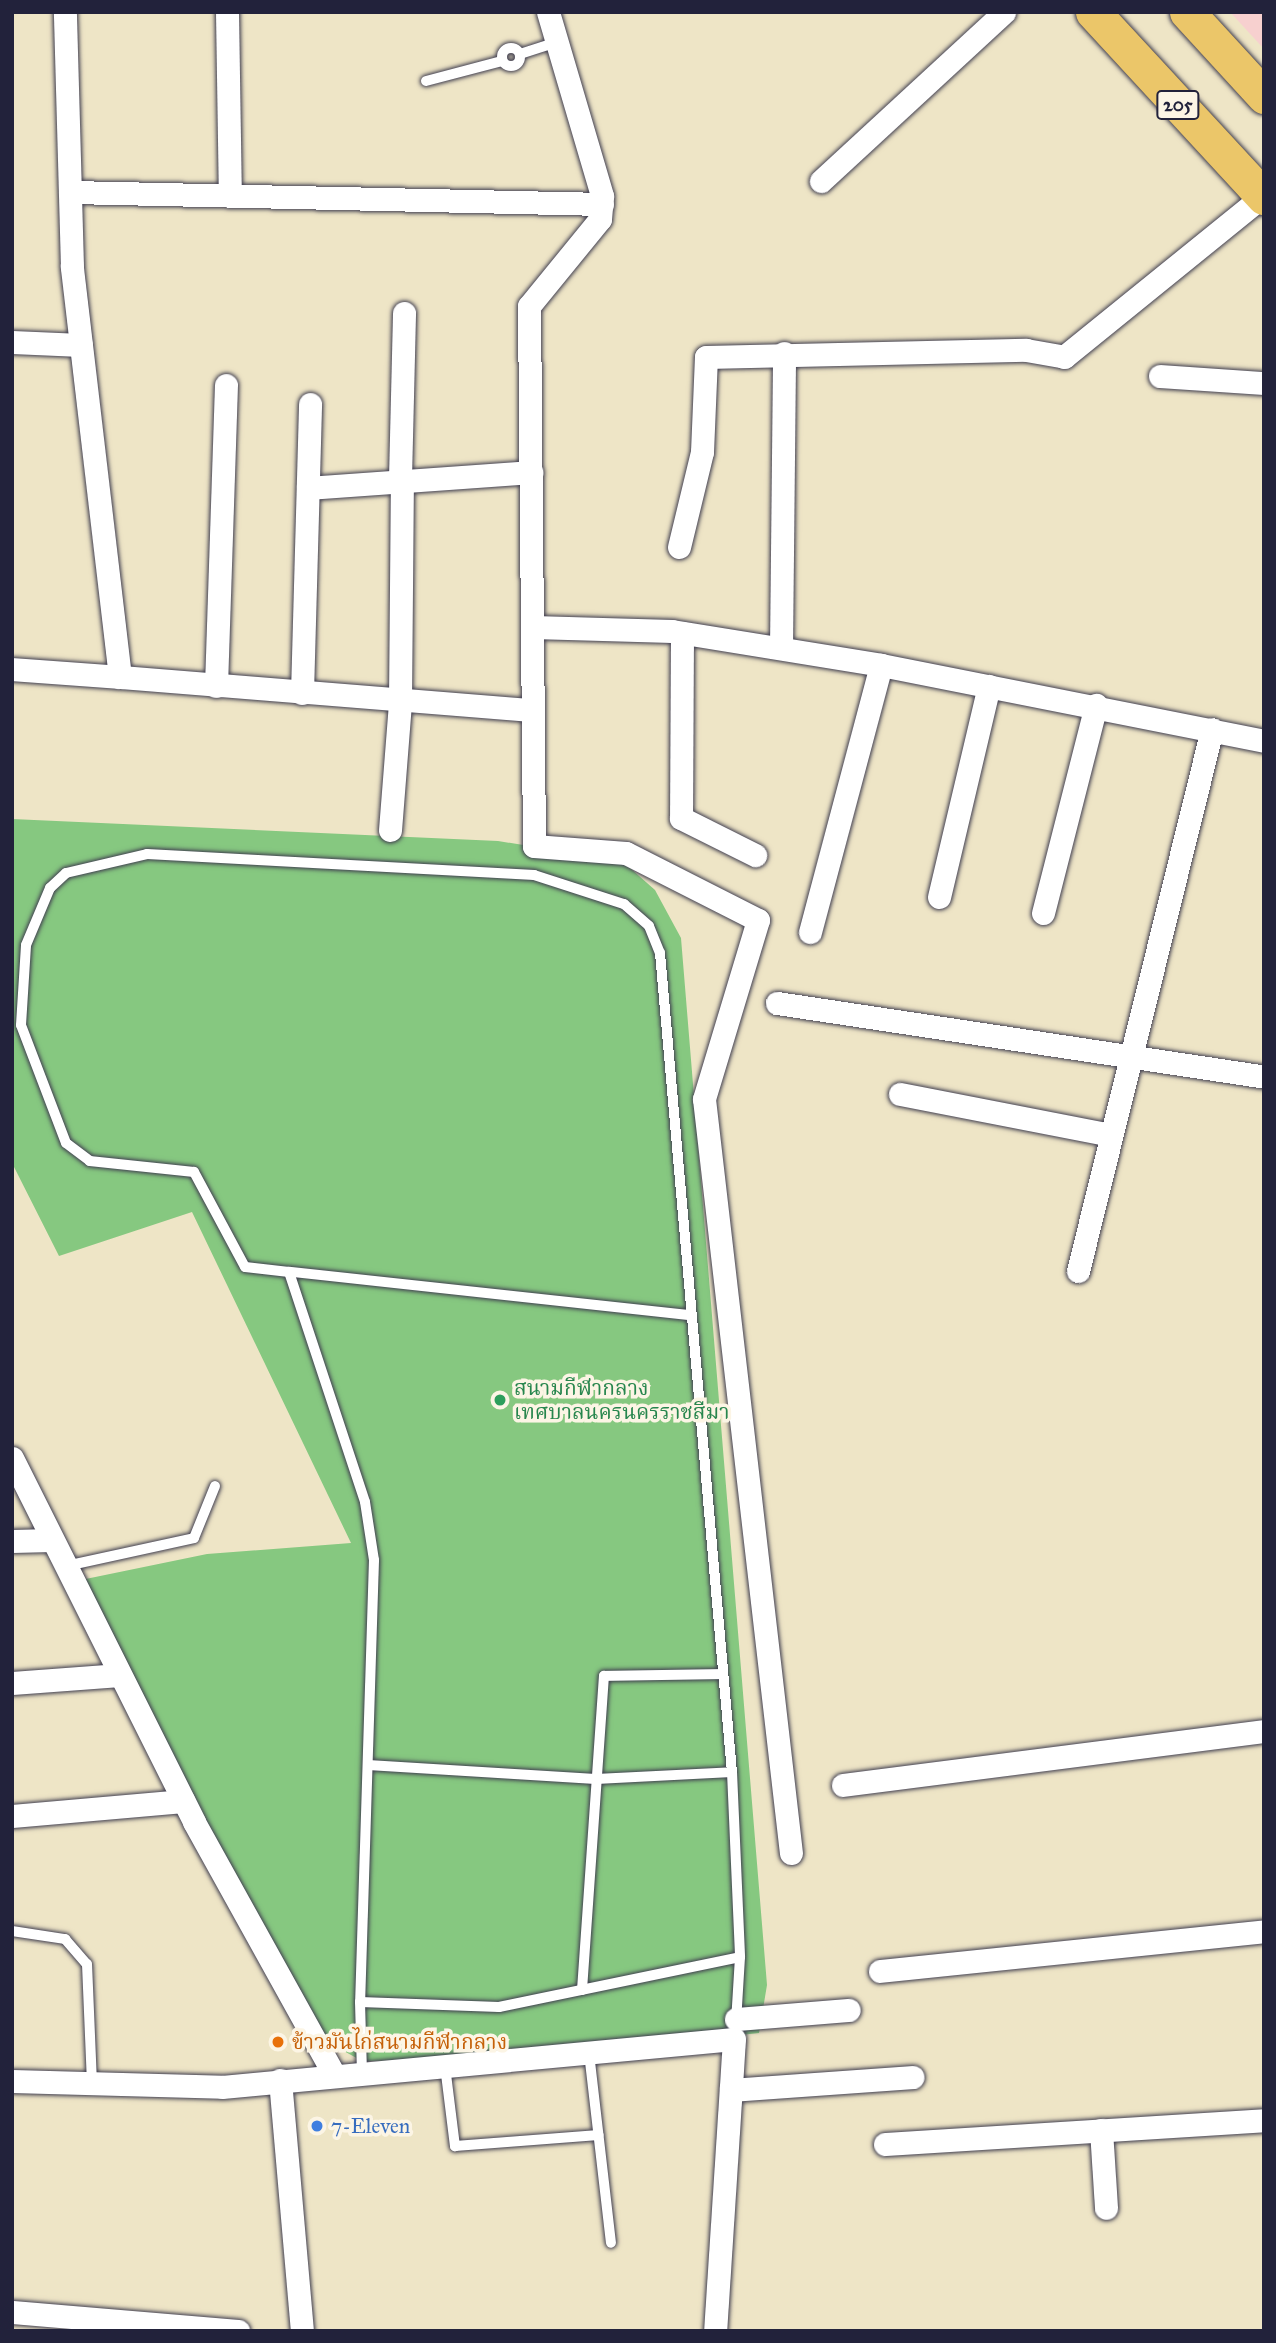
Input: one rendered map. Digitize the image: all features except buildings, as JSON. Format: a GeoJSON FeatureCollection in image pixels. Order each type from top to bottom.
{"type":"FeatureCollection","features":[{"type":"Feature","properties":{"kind":"main road","name":"205"},"geometry":{"type":"LineString","coordinates":[[1093,12],[1263,197]]}},
{"type":"Feature","properties":{"kind":"main road"},"geometry":{"type":"LineString","coordinates":[[1187,12],[1262,92]]}},
{"type":"Feature","properties":{"kind":"street"},"geometry":{"type":"LineString","coordinates":[[65,12],[71,192],[81,345],[120,677]]}},
{"type":"Feature","properties":{"kind":"street"},"geometry":{"type":"LineString","coordinates":[[227,12],[230,196]]}},
{"type":"Feature","properties":{"kind":"street"},"geometry":{"type":"LineString","coordinates":[[548,12],[601,204],[600,219],[529,306],[534,846],[626,853],[758,920],[704,1099],[791,1853]]}},
{"type":"Feature","properties":{"kind":"street"},"geometry":{"type":"LineString","coordinates":[[821,181],[1004,12]]}},
{"type":"Feature","properties":{"kind":"street"},"geometry":{"type":"LineString","coordinates":[[71,192],[601,204]]}},
{"type":"Feature","properties":{"kind":"street"},"geometry":{"type":"LineString","coordinates":[[679,547],[702,452],[706,357],[784,353],[1026,350],[1064,357],[1263,197]]}},
{"type":"Feature","properties":{"kind":"street"},"geometry":{"type":"LineString","coordinates":[[390,830],[400,702],[404,313]]}},
{"type":"Feature","properties":{"kind":"street"},"geometry":{"type":"LineString","coordinates":[[12,342],[81,345]]}},
{"type":"Feature","properties":{"kind":"street"},"geometry":{"type":"LineString","coordinates":[[781,649],[784,353]]}},
{"type":"Feature","properties":{"kind":"street"},"geometry":{"type":"LineString","coordinates":[[1160,376],[1264,383]]}},
{"type":"Feature","properties":{"kind":"street"},"geometry":{"type":"LineString","coordinates":[[216,686],[226,385]]}},
{"type":"Feature","properties":{"kind":"street"},"geometry":{"type":"LineString","coordinates":[[302,693],[310,404]]}},
{"type":"Feature","properties":{"kind":"street"},"geometry":{"type":"LineString","coordinates":[[308,488],[401,477],[531,472]]}},
{"type":"Feature","properties":{"kind":"street"},"geometry":{"type":"LineString","coordinates":[[533,627],[682,633],[881,665],[1096,705],[1264,741]]}},
{"type":"Feature","properties":{"kind":"street"},"geometry":{"type":"LineString","coordinates":[[682,633],[681,818],[755,855]]}},
{"type":"Feature","properties":{"kind":"street"},"geometry":{"type":"LineString","coordinates":[[810,932],[881,665]]}},
{"type":"Feature","properties":{"kind":"street"},"geometry":{"type":"LineString","coordinates":[[12,669],[400,702],[533,710]]}},
{"type":"Feature","properties":{"kind":"street"},"geometry":{"type":"LineString","coordinates":[[939,897],[989,686]]}},
{"type":"Feature","properties":{"kind":"street"},"geometry":{"type":"LineString","coordinates":[[1043,913],[1096,705]]}},
{"type":"Feature","properties":{"kind":"street"},"geometry":{"type":"LineString","coordinates":[[1078,1271],[1212,729]]}},
{"type":"Feature","properties":{"kind":"street"},"geometry":{"type":"LineString","coordinates":[[777,1003],[1132,1054],[1264,1077]]}},
{"type":"Feature","properties":{"kind":"street"},"geometry":{"type":"LineString","coordinates":[[900,1094],[1110,1135]]}},
{"type":"Feature","properties":{"kind":"street"},"geometry":{"type":"LineString","coordinates":[[14,1467],[183,1801],[334,2075]]}},
{"type":"Feature","properties":{"kind":"street"},"geometry":{"type":"LineString","coordinates":[[12,1541],[52,1541]]}},
{"type":"Feature","properties":{"kind":"street"},"geometry":{"type":"LineString","coordinates":[[12,1684],[120,1675]]}},
{"type":"Feature","properties":{"kind":"street"},"geometry":{"type":"LineString","coordinates":[[843,1785],[1264,1731]]}},
{"type":"Feature","properties":{"kind":"street"},"geometry":{"type":"LineString","coordinates":[[12,1816],[183,1801]]}},
{"type":"Feature","properties":{"kind":"street"},"geometry":{"type":"LineString","coordinates":[[880,1971],[1264,1931]]}},
{"type":"Feature","properties":{"kind":"street"},"geometry":{"type":"LineString","coordinates":[[12,2081],[175,2089],[589,2053],[849,2010]]}},
{"type":"Feature","properties":{"kind":"street"},"geometry":{"type":"LineString","coordinates":[[715,2331],[735,2029]]}},
{"type":"Feature","properties":{"kind":"street"},"geometry":{"type":"LineString","coordinates":[[731,2090],[914,2077]]}},
{"type":"Feature","properties":{"kind":"street"},"geometry":{"type":"LineString","coordinates":[[281,2080],[302,2331]]}},
{"type":"Feature","properties":{"kind":"street"},"geometry":{"type":"LineString","coordinates":[[885,2144],[1264,2120]]}},
{"type":"Feature","properties":{"kind":"street"},"geometry":{"type":"LineString","coordinates":[[1101,2130],[1106,2208]]}},
{"type":"Feature","properties":{"kind":"street"},"geometry":{"type":"LineString","coordinates":[[12,2312],[238,2331]]}},
{"type":"Feature","properties":{"kind":"lane"},"geometry":{"type":"LineString","coordinates":[[426,80],[502,61],[515,65],[520,54],[557,42]]}},
{"type":"Feature","properties":{"kind":"lane"},"geometry":{"type":"LineString","coordinates":[[688,1315],[245,1267],[194,1172],[90,1160],[66,1143],[45,1099],[21,1014],[26,945],[50,887],[66,873],[147,854],[534,876],[624,904],[649,926],[660,953],[688,1315],[720,1674],[732,1772],[740,1957],[735,2029]]}},
{"type":"Feature","properties":{"kind":"lane"},"geometry":{"type":"LineString","coordinates":[[289,1272],[366,1502],[374,1560],[360,2002],[362,2072]]}},
{"type":"Feature","properties":{"kind":"lane"},"geometry":{"type":"LineString","coordinates":[[63,1566],[194,1538],[215,1486]]}},
{"type":"Feature","properties":{"kind":"lane"},"geometry":{"type":"LineString","coordinates":[[582,1990],[604,1676],[720,1674]]}},
{"type":"Feature","properties":{"kind":"lane"},"geometry":{"type":"LineString","coordinates":[[368,1765],[596,1779],[732,1772]]}},
{"type":"Feature","properties":{"kind":"lane"},"geometry":{"type":"LineString","coordinates":[[12,1931],[65,1939],[87,1964],[92,2085]]}},
{"type":"Feature","properties":{"kind":"lane"},"geometry":{"type":"LineString","coordinates":[[360,2002],[499,2007],[740,1957]]}},
{"type":"Feature","properties":{"kind":"lane"},"geometry":{"type":"LineString","coordinates":[[589,2053],[611,2243]]}},
{"type":"Feature","properties":{"kind":"lane"},"geometry":{"type":"LineString","coordinates":[[445,2066],[455,2146],[599,2135]]}},
{"type":"Feature","properties":{"kind":"shaded area"},"geometry":{"type":"Polygon","coordinates":[[[1230,12],[1264,12],[1264,49],[1230,12]]]}},
{"type":"Feature","properties":{"kind":"green space","name":"สนามกีฬากลาง เทศบาลนครนครราชสีมา"},"geometry":{"type":"Polygon","coordinates":[[[12,819],[498,841],[622,861],[655,890],[681,938],[767,1985],[759,2033],[522,2059],[362,2061],[311,2033],[71,1582],[207,1554],[351,1543],[192,1212],[59,1256],[12,1163],[12,819]]]}},
{"type":"Feature","properties":{"kind":"place","name":"สนามกีฬากลาง เทศบาลนครนครราชสีมา"},"geometry":{"type":"Point","coordinates":[500,1400]}},
{"type":"Feature","properties":{"kind":"place","name":"ข้าวมันไก่สนามกีฬากลาง"},"geometry":{"type":"Point","coordinates":[278,2042]}},
{"type":"Feature","properties":{"kind":"place","name":"7-Eleven"},"geometry":{"type":"Point","coordinates":[317,2126]}}]}
